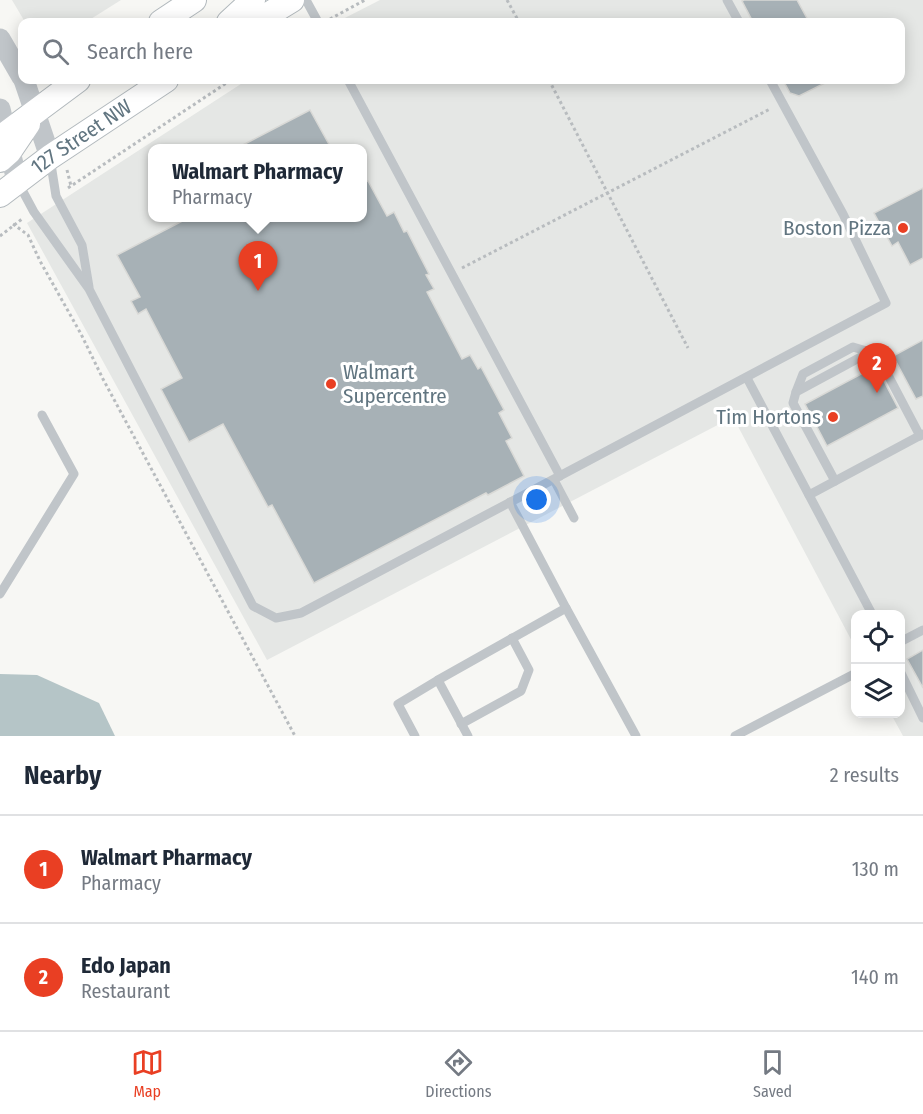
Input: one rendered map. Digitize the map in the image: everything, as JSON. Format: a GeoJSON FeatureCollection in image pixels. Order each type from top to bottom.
{"type":"FeatureCollection","features":[{"type":"Feature","properties":{"kind":"main road"},"geometry":{"type":"LineString","coordinates":[[167,18],[194,0]]}},
{"type":"Feature","properties":{"kind":"main road"},"geometry":{"type":"LineString","coordinates":[[233,18],[253,0]]}},
{"type":"Feature","properties":{"kind":"main road"},"geometry":{"type":"LineString","coordinates":[[262,18],[291,0]]}},
{"type":"Feature","properties":{"kind":"main road"},"geometry":{"type":"LineString","coordinates":[[4,146],[24,134],[35,110],[72,84]]}},
{"type":"Feature","properties":{"kind":"main road","name":"127 Street NW"},"geometry":{"type":"LineString","coordinates":[[9,188],[50,157],[160,84]]}},
{"type":"Feature","properties":{"kind":"street"},"geometry":{"type":"LineString","coordinates":[[0,39],[18,70]]}},
{"type":"Feature","properties":{"kind":"street"},"geometry":{"type":"LineString","coordinates":[[25,84],[50,157]]}},
{"type":"Feature","properties":{"kind":"street"},"geometry":{"type":"LineString","coordinates":[[0,109],[9,188]]}},
{"type":"Feature","properties":{"kind":"lane"},"geometry":{"type":"LineString","coordinates":[[306,0],[316,18]]}},
{"type":"Feature","properties":{"kind":"lane"},"geometry":{"type":"LineString","coordinates":[[727,0],[737,18]]}},
{"type":"Feature","properties":{"kind":"lane"},"geometry":{"type":"LineString","coordinates":[[350,84],[557,478],[574,518]]}},
{"type":"Feature","properties":{"kind":"lane"},"geometry":{"type":"LineString","coordinates":[[9,188],[34,212],[89,290],[253,606],[276,618],[301,613],[886,303],[843,214],[772,84]]}},
{"type":"Feature","properties":{"kind":"lane"},"geometry":{"type":"LineString","coordinates":[[50,157],[56,196],[82,245],[89,290]]}},
{"type":"Feature","properties":{"kind":"lane"},"geometry":{"type":"LineString","coordinates":[[809,495],[921,435],[878,356],[870,352],[796,392],[794,403],[835,481]]}},
{"type":"Feature","properties":{"kind":"lane"},"geometry":{"type":"LineString","coordinates":[[747,378],[869,610]]}},
{"type":"Feature","properties":{"kind":"lane"},"geometry":{"type":"LineString","coordinates":[[0,594],[74,474],[42,415]]}},
{"type":"Feature","properties":{"kind":"lane"},"geometry":{"type":"LineString","coordinates":[[510,502],[636,736]]}},
{"type":"Feature","properties":{"kind":"lane"},"geometry":{"type":"LineString","coordinates":[[415,736],[398,704],[566,608]]}},
{"type":"Feature","properties":{"kind":"lane"},"geometry":{"type":"LineString","coordinates":[[905,639],[923,630]]}},
{"type":"Feature","properties":{"kind":"lane"},"geometry":{"type":"LineString","coordinates":[[461,724],[520,691],[529,670],[512,638]]}},
{"type":"Feature","properties":{"kind":"lane"},"geometry":{"type":"LineString","coordinates":[[735,736],[851,676]]}},
{"type":"Feature","properties":{"kind":"lane"},"geometry":{"type":"LineString","coordinates":[[438,680],[468,736]]}},
{"type":"Feature","properties":{"kind":"lane"},"geometry":{"type":"LineString","coordinates":[[905,682],[923,718]]}},
{"type":"Feature","properties":{"kind":"path"},"geometry":{"type":"LineString","coordinates":[[331,18],[365,0]]}},
{"type":"Feature","properties":{"kind":"path"},"geometry":{"type":"LineString","coordinates":[[507,0],[517,18]]}},
{"type":"Feature","properties":{"kind":"path"},"geometry":{"type":"LineString","coordinates":[[56,196],[225,84]]}},
{"type":"Feature","properties":{"kind":"path"},"geometry":{"type":"LineString","coordinates":[[551,84],[688,348]]}},
{"type":"Feature","properties":{"kind":"path"},"geometry":{"type":"LineString","coordinates":[[451,274],[782,102]]}},
{"type":"Feature","properties":{"kind":"path"},"geometry":{"type":"LineString","coordinates":[[0,236],[13,224],[34,212]]}},
{"type":"Feature","properties":{"kind":"path"},"geometry":{"type":"LineString","coordinates":[[13,224],[28,235],[32,242],[40,261],[295,736]]}},
{"type":"Feature","properties":{"kind":"shaded area"},"geometry":{"type":"Polygon","coordinates":[[[12,0],[121,0],[92,18],[23,18],[12,0]]]}},
{"type":"Feature","properties":{"kind":"shaded area"},"geometry":{"type":"Polygon","coordinates":[[[380,0],[923,0],[923,736],[903,736],[893,718],[905,718],[905,610],[851,610],[851,639],[733,417],[267,660],[27,223],[148,144],[148,222],[367,222],[367,144],[149,144],[241,84],[905,84],[905,18],[345,18],[380,0]]]}},
{"type":"Feature","properties":{"kind":"shaded area"},"geometry":{"type":"Polygon","coordinates":[[[0,674],[37,675],[99,703],[115,736],[0,736],[0,674]]]}},
{"type":"Feature","properties":{"kind":"building"},"geometry":{"type":"Polygon","coordinates":[[[797,0],[807,18],[751,18],[742,1],[797,0]]]}},
{"type":"Feature","properties":{"kind":"building"},"geometry":{"type":"Polygon","coordinates":[[[785,84],[823,84],[799,96],[790,93],[785,84]]]}},
{"type":"Feature","properties":{"kind":"building"},"geometry":{"type":"Polygon","coordinates":[[[310,110],[329,144],[245,144],[310,110]]]}},
{"type":"Feature","properties":{"kind":"building","name":"Walmart Supercentre"},"geometry":{"type":"Polygon","coordinates":[[[367,181],[387,216],[394,212],[404,232],[407,231],[434,289],[427,292],[462,359],[470,355],[478,369],[481,367],[504,410],[499,413],[512,438],[506,441],[524,476],[488,495],[486,493],[314,583],[272,505],[268,507],[223,424],[189,442],[161,389],[182,378],[146,309],[138,314],[131,301],[140,297],[117,255],[180,222],[367,222],[367,181]]]}},
{"type":"Feature","properties":{"kind":"building","name":"Boston Pizza"},"geometry":{"type":"Polygon","coordinates":[[[923,188],[923,258],[910,265],[898,242],[892,246],[874,213],[923,188]]]}},
{"type":"Feature","properties":{"kind":"building"},"geometry":{"type":"Polygon","coordinates":[[[923,340],[923,396],[916,399],[893,356],[923,340]]]}},
{"type":"Feature","properties":{"kind":"building"},"geometry":{"type":"Polygon","coordinates":[[[876,366],[898,408],[827,446],[805,404],[876,366]]]}},
{"type":"Feature","properties":{"kind":"building"},"geometry":{"type":"Polygon","coordinates":[[[923,650],[923,688],[907,659],[923,650]]]}},
{"type":"Feature","properties":{"kind":"place","name":"Boston Pizza"},"geometry":{"type":"Point","coordinates":[903,228]}},
{"type":"Feature","properties":{"kind":"place","name":"Walmart Pharmacy"},"geometry":{"type":"Point","coordinates":[258,291]}},
{"type":"Feature","properties":{"kind":"place","name":"Walmart Supercentre"},"geometry":{"type":"Point","coordinates":[331,384]}},
{"type":"Feature","properties":{"kind":"place","name":"Edo Japan"},"geometry":{"type":"Point","coordinates":[877,393]}},
{"type":"Feature","properties":{"kind":"place","name":"Tim Hortons"},"geometry":{"type":"Point","coordinates":[833,417]}}]}
